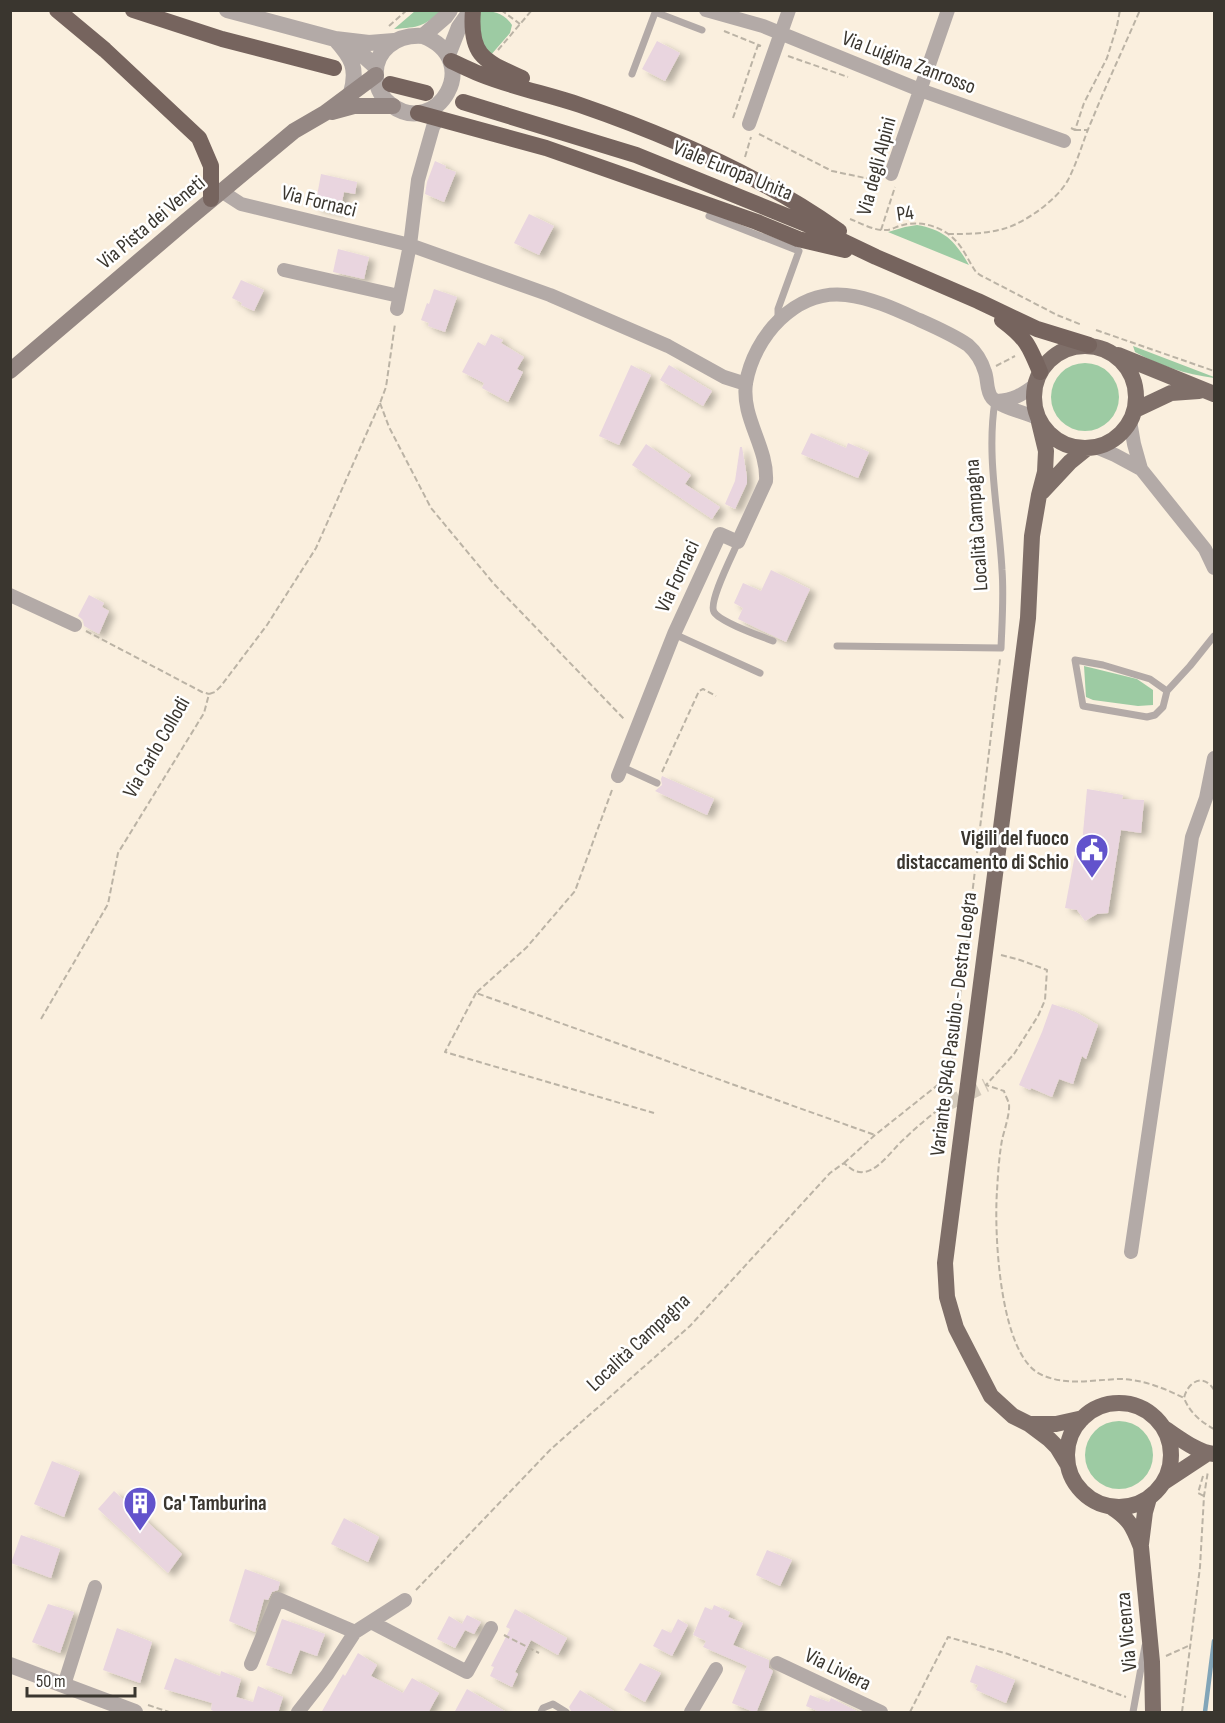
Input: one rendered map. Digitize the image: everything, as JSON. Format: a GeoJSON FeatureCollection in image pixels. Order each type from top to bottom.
{"type":"FeatureCollection","features":[{"type":"Feature","properties":{"kind":"highway"},"geometry":{"type":"LineString","coordinates":[[57,10],[105,50],[199,138],[212,166],[216,195]]}},
{"type":"Feature","properties":{"kind":"highway"},"geometry":{"type":"LineString","coordinates":[[133,10],[222,39],[334,68]]}},
{"type":"Feature","properties":{"kind":"highway"},"geometry":{"type":"LineString","coordinates":[[472,10],[471,24],[474,44],[488,62],[580,105]]}},
{"type":"Feature","properties":{"kind":"highway"},"geometry":{"type":"LineString","coordinates":[[449,58],[480,74],[580,105],[663,136],[721,163],[808,210],[876,257]]}},
{"type":"Feature","properties":{"kind":"highway"},"geometry":{"type":"LineString","coordinates":[[380,75],[426,93]]}},
{"type":"Feature","properties":{"kind":"highway","name":"Viale Europa Unita"},"geometry":{"type":"LineString","coordinates":[[463,102],[636,155],[811,226],[978,301]]}},
{"type":"Feature","properties":{"kind":"highway"},"geometry":{"type":"LineString","coordinates":[[418,112],[546,148],[757,222],[798,239],[876,257]]}},
{"type":"Feature","properties":{"kind":"highway"},"geometry":{"type":"LineString","coordinates":[[978,301],[1037,330],[1095,341]]}},
{"type":"Feature","properties":{"kind":"highway"},"geometry":{"type":"LineString","coordinates":[[978,301],[1024,339],[1030,348],[1037,378]]}},
{"type":"Feature","properties":{"kind":"main road","name":"Via Pista dei Veneti"},"geometry":{"type":"LineString","coordinates":[[10,371],[294,131],[325,113],[380,75]]}},
{"type":"Feature","properties":{"kind":"main road","name":"Via Pista dei Veneti"},"geometry":{"type":"LineString","coordinates":[[325,113],[354,106],[393,106]]}},
{"type":"Feature","properties":{"kind":"main road"},"geometry":{"type":"LineString","coordinates":[[1039,495],[1070,462],[1091,448],[1110,442],[1122,433],[1132,415],[1136,395],[1130,373],[1116,356],[1095,341]]}},
{"type":"Feature","properties":{"kind":"main road"},"geometry":{"type":"LineString","coordinates":[[1091,448],[1068,446],[1051,436],[1038,420],[1033,396],[1037,378],[1049,360],[1060,351],[1095,341],[1210,393]]}},
{"type":"Feature","properties":{"kind":"main road"},"geometry":{"type":"LineString","coordinates":[[1132,415],[1171,393],[1210,393]]}},
{"type":"Feature","properties":{"kind":"main road","name":"Variante SP46 Pasubio - Destra Leogra"},"geometry":{"type":"LineString","coordinates":[[1038,420],[1046,451],[1045,472],[1032,536],[1028,618],[945,1263],[947,1297],[956,1328],[992,1396],[1013,1416],[1029,1424],[1049,1439],[1068,1465]]}},
{"type":"Feature","properties":{"kind":"main road"},"geometry":{"type":"LineString","coordinates":[[1164,1428],[1171,1449],[1169,1472],[1164,1482],[1149,1498],[1134,1505],[1111,1507],[1096,1502],[1083,1493],[1074,1480],[1067,1455],[1072,1435],[1083,1418],[1106,1405],[1119,1403],[1132,1405],[1150,1414],[1164,1428],[1211,1457]]}},
{"type":"Feature","properties":{"kind":"main road"},"geometry":{"type":"LineString","coordinates":[[1029,1424],[1056,1424],[1083,1418]]}},
{"type":"Feature","properties":{"kind":"main road"},"geometry":{"type":"LineString","coordinates":[[1164,1482],[1211,1457]]}},
{"type":"Feature","properties":{"kind":"main road","name":"Via Vicenza"},"geometry":{"type":"LineString","coordinates":[[1149,1498],[1141,1548],[1152,1662],[1153,1713]]}},
{"type":"Feature","properties":{"kind":"main road","name":"Via Vicenza"},"geometry":{"type":"LineString","coordinates":[[1111,1507],[1125,1516],[1141,1548]]}},
{"type":"Feature","properties":{"kind":"street"},"geometry":{"type":"LineString","coordinates":[[227,10],[336,39],[369,43],[394,41],[413,35],[433,40],[442,46],[449,58],[453,80],[450,90],[437,106],[418,112]]}},
{"type":"Feature","properties":{"kind":"street"},"geometry":{"type":"LineString","coordinates":[[423,36],[450,10]]}},
{"type":"Feature","properties":{"kind":"street"},"geometry":{"type":"LineString","coordinates":[[449,58],[459,27],[472,10]]}},
{"type":"Feature","properties":{"kind":"street","name":"Via Luigina Zanrosso"},"geometry":{"type":"LineString","coordinates":[[706,10],[763,26],[920,90],[1064,141]]}},
{"type":"Feature","properties":{"kind":"street"},"geometry":{"type":"LineString","coordinates":[[749,124],[789,10]]}},
{"type":"Feature","properties":{"kind":"street","name":"Via degli Alpini"},"geometry":{"type":"LineString","coordinates":[[889,180],[948,10]]}},
{"type":"Feature","properties":{"kind":"street"},"geometry":{"type":"LineString","coordinates":[[336,39],[355,48],[380,75],[381,93],[393,106]]}},
{"type":"Feature","properties":{"kind":"street"},"geometry":{"type":"LineString","coordinates":[[336,39],[346,51],[353,65],[355,80],[351,93]]}},
{"type":"Feature","properties":{"kind":"street","name":"Via Pista dei Veneti"},"geometry":{"type":"LineString","coordinates":[[380,75],[379,57],[394,41]]}},
{"type":"Feature","properties":{"kind":"street","name":"Via Pista dei Veneti"},"geometry":{"type":"LineString","coordinates":[[393,106],[409,112],[418,112]]}},
{"type":"Feature","properties":{"kind":"street"},"geometry":{"type":"LineString","coordinates":[[284,270],[398,302],[410,245],[418,180],[438,119]]}},
{"type":"Feature","properties":{"kind":"street","name":"Via Fornaci"},"geometry":{"type":"LineString","coordinates":[[216,195],[241,204],[410,245],[550,295],[668,345],[724,377],[746,384]]}},
{"type":"Feature","properties":{"kind":"street"},"geometry":{"type":"LineString","coordinates":[[738,542],[766,481],[764,458],[750,418],[746,384],[755,357],[767,333],[778,320],[801,304],[827,296],[844,295],[873,300],[941,329],[968,346],[979,357],[985,371],[989,393],[995,401],[1038,420]]}},
{"type":"Feature","properties":{"kind":"street"},"geometry":{"type":"LineString","coordinates":[[995,401],[1021,396],[1037,378]]}},
{"type":"Feature","properties":{"kind":"street"},"geometry":{"type":"LineString","coordinates":[[1132,415],[1134,444],[1141,469],[1205,549],[1215,568]]}},
{"type":"Feature","properties":{"kind":"street"},"geometry":{"type":"LineString","coordinates":[[1091,448],[1115,455],[1141,469]]}},
{"type":"Feature","properties":{"kind":"street","name":"Via Fornaci"},"geometry":{"type":"LineString","coordinates":[[620,771],[674,634],[720,534],[738,542]]}},
{"type":"Feature","properties":{"kind":"street"},"geometry":{"type":"LineString","coordinates":[[10,595],[75,625]]}},
{"type":"Feature","properties":{"kind":"street"},"geometry":{"type":"LineString","coordinates":[[1131,1252],[1192,837],[1206,798],[1215,758]]}},
{"type":"Feature","properties":{"kind":"street"},"geometry":{"type":"LineString","coordinates":[[64,1685],[95,1587]]}},
{"type":"Feature","properties":{"kind":"street"},"geometry":{"type":"LineString","coordinates":[[251,1664],[278,1599],[356,1632]]}},
{"type":"Feature","properties":{"kind":"street"},"geometry":{"type":"LineString","coordinates":[[298,1713],[356,1632],[405,1600]]}},
{"type":"Feature","properties":{"kind":"street"},"geometry":{"type":"LineString","coordinates":[[371,1622],[467,1671],[491,1628]]}},
{"type":"Feature","properties":{"kind":"street","name":"Via Liviera"},"geometry":{"type":"LineString","coordinates":[[777,1663],[881,1713]]}},
{"type":"Feature","properties":{"kind":"street"},"geometry":{"type":"LineString","coordinates":[[10,1665],[135,1713]]}},
{"type":"Feature","properties":{"kind":"street"},"geometry":{"type":"LineString","coordinates":[[691,1713],[716,1669]]}},
{"type":"Feature","properties":{"kind":"lane"},"geometry":{"type":"LineString","coordinates":[[632,74],[655,11],[702,30]]}},
{"type":"Feature","properties":{"kind":"lane"},"geometry":{"type":"LineString","coordinates":[[709,216],[799,251],[778,309],[778,320]]}},
{"type":"Feature","properties":{"kind":"lane","name":"Località Campagna"},"geometry":{"type":"LineString","coordinates":[[995,401],[992,423],[993,477],[1002,569],[1001,648]]}},
{"type":"Feature","properties":{"kind":"lane"},"geometry":{"type":"LineString","coordinates":[[738,542],[715,593],[712,604],[714,612],[721,619],[773,641]]}},
{"type":"Feature","properties":{"kind":"lane"},"geometry":{"type":"LineString","coordinates":[[674,634],[760,673]]}},
{"type":"Feature","properties":{"kind":"lane"},"geometry":{"type":"LineString","coordinates":[[1167,690],[1150,680],[1104,665],[1075,660],[1083,706],[1147,717],[1155,715],[1163,706],[1167,690],[1215,636]]}},
{"type":"Feature","properties":{"kind":"lane"},"geometry":{"type":"LineString","coordinates":[[837,646],[1001,648]]}},
{"type":"Feature","properties":{"kind":"lane"},"geometry":{"type":"LineString","coordinates":[[620,771],[657,783]]}},
{"type":"Feature","properties":{"kind":"lane"},"geometry":{"type":"LineString","coordinates":[[1133,1713],[1149,1623]]}},
{"type":"Feature","properties":{"kind":"lane"},"geometry":{"type":"LineString","coordinates":[[541,1713],[543,1708],[553,1704],[566,1713]]}},
{"type":"Feature","properties":{"kind":"path"},"geometry":{"type":"LineString","coordinates":[[501,10],[520,24]]}},
{"type":"Feature","properties":{"kind":"path"},"geometry":{"type":"LineString","coordinates":[[495,54],[531,10]]}},
{"type":"Feature","properties":{"kind":"path"},"geometry":{"type":"LineString","coordinates":[[1075,130],[1084,103],[1107,58],[1120,10]]}},
{"type":"Feature","properties":{"kind":"path"},"geometry":{"type":"LineString","coordinates":[[723,31],[848,77]]}},
{"type":"Feature","properties":{"kind":"path"},"geometry":{"type":"LineString","coordinates":[[733,118],[758,45]]}},
{"type":"Feature","properties":{"kind":"path"},"geometry":{"type":"LineString","coordinates":[[743,164],[753,131],[832,171],[870,179],[889,180]]}},
{"type":"Feature","properties":{"kind":"path","name":"Via degli Alpini"},"geometry":{"type":"LineString","coordinates":[[880,230],[899,177],[889,180]]}},
{"type":"Feature","properties":{"kind":"path","name":"P4"},"geometry":{"type":"LineString","coordinates":[[849,219],[880,230],[917,223],[944,231],[955,240],[980,275],[1057,315],[1082,325]]}},
{"type":"Feature","properties":{"kind":"path"},"geometry":{"type":"LineString","coordinates":[[209,694],[221,686],[267,625],[316,548],[386,387],[398,302]]}},
{"type":"Feature","properties":{"kind":"path"},"geometry":{"type":"LineString","coordinates":[[1095,341],[1215,371]]}},
{"type":"Feature","properties":{"kind":"path"},"geometry":{"type":"LineString","coordinates":[[380,403],[389,427],[431,508],[494,584],[609,705],[636,730]]}},
{"type":"Feature","properties":{"kind":"path","name":"Via Carlo Collodi"},"geometry":{"type":"LineString","coordinates":[[41,1019],[108,904],[118,853],[204,713],[209,694],[75,625]]}},
{"type":"Feature","properties":{"kind":"path","name":"Località Campagna"},"geometry":{"type":"LineString","coordinates":[[405,1600],[551,1449],[690,1326],[830,1173],[944,1080],[953,1056],[1001,648]]}},
{"type":"Feature","properties":{"kind":"path"},"geometry":{"type":"LineString","coordinates":[[657,783],[699,691],[703,689],[716,696]]}},
{"type":"Feature","properties":{"kind":"path"},"geometry":{"type":"LineString","coordinates":[[620,771],[575,891],[527,947],[476,993],[445,1052],[654,1113]]}},
{"type":"Feature","properties":{"kind":"path"},"geometry":{"type":"LineString","coordinates":[[1001,955],[1047,970],[1045,1000],[1038,1016],[1014,1054],[986,1085],[1004,1091],[1009,1105],[1001,1144],[997,1192],[998,1249],[1005,1304],[1012,1336],[1023,1358],[1041,1375],[1065,1382],[1119,1379],[1139,1381],[1184,1398],[1193,1413],[1215,1429]]}},
{"type":"Feature","properties":{"kind":"path"},"geometry":{"type":"LineString","coordinates":[[476,993],[875,1135]]}},
{"type":"Feature","properties":{"kind":"path"},"geometry":{"type":"LineString","coordinates":[[844,1163],[853,1171],[866,1172],[875,1168],[902,1141],[947,1104]]}},
{"type":"Feature","properties":{"kind":"path"},"geometry":{"type":"LineString","coordinates":[[1184,1398],[1188,1388],[1202,1380],[1215,1390]]}},
{"type":"Feature","properties":{"kind":"path"},"geometry":{"type":"LineString","coordinates":[[1182,1713],[1200,1568],[1204,1496],[1211,1457]]}},
{"type":"Feature","properties":{"kind":"path"},"geometry":{"type":"LineString","coordinates":[[1198,1493],[1204,1496]]}},
{"type":"Feature","properties":{"kind":"path"},"geometry":{"type":"LineString","coordinates":[[491,1628],[539,1653]]}},
{"type":"Feature","properties":{"kind":"path"},"geometry":{"type":"LineString","coordinates":[[910,1713],[948,1637],[1008,1654],[1135,1700]]}},
{"type":"Feature","properties":{"kind":"path"},"geometry":{"type":"LineString","coordinates":[[1152,1662],[1189,1646]]}},
{"type":"Feature","properties":{"kind":"green space"},"geometry":{"type":"Polygon","coordinates":[[[415,11],[442,11],[420,25],[394,29],[415,11]]]}},
{"type":"Feature","properties":{"kind":"green space"},"geometry":{"type":"Polygon","coordinates":[[[481,11],[498,14],[512,25],[510,33],[490,56],[484,48],[477,16],[481,11]]]}},
{"type":"Feature","properties":{"kind":"green space"},"geometry":{"type":"Polygon","coordinates":[[[917,225],[935,230],[948,238],[959,249],[969,265],[888,232],[917,225]]]}},
{"type":"Feature","properties":{"kind":"green space"},"geometry":{"type":"Polygon","coordinates":[[[1133,346],[1214,378],[1183,372],[1163,365],[1135,352],[1133,346]]]}},
{"type":"Feature","properties":{"kind":"green space"},"geometry":{"type":"Polygon","coordinates":[[[1085,363],[1098,366],[1109,373],[1116,384],[1119,397],[1116,410],[1109,421],[1098,428],[1085,431],[1072,428],[1061,421],[1054,410],[1051,397],[1054,384],[1061,373],[1072,366],[1085,363]]]}},
{"type":"Feature","properties":{"kind":"green space"},"geometry":{"type":"Polygon","coordinates":[[[1084,666],[1137,679],[1153,690],[1153,705],[1138,706],[1086,697],[1084,666]]]}},
{"type":"Feature","properties":{"kind":"green space"},"geometry":{"type":"Polygon","coordinates":[[[1119,1421],[1132,1424],[1143,1431],[1150,1442],[1153,1455],[1150,1468],[1143,1479],[1132,1486],[1119,1489],[1106,1486],[1095,1479],[1088,1468],[1085,1455],[1088,1442],[1095,1431],[1106,1424],[1119,1421]]]}},
{"type":"Feature","properties":{"kind":"building"},"geometry":{"type":"Polygon","coordinates":[[[657,41],[680,53],[665,81],[642,69],[657,41]]]}},
{"type":"Feature","properties":{"kind":"building"},"geometry":{"type":"Polygon","coordinates":[[[435,161],[456,172],[444,202],[425,194],[435,161]]]}},
{"type":"Feature","properties":{"kind":"building"},"geometry":{"type":"Polygon","coordinates":[[[321,174],[357,182],[355,194],[344,192],[340,212],[315,207],[321,174]]]}},
{"type":"Feature","properties":{"kind":"building"},"geometry":{"type":"Polygon","coordinates":[[[529,214],[554,226],[539,255],[514,243],[529,214]]]}},
{"type":"Feature","properties":{"kind":"building"},"geometry":{"type":"Polygon","coordinates":[[[338,249],[369,257],[364,279],[333,272],[338,249]]]}},
{"type":"Feature","properties":{"kind":"building"},"geometry":{"type":"Polygon","coordinates":[[[241,280],[264,290],[254,311],[232,298],[241,280]]]}},
{"type":"Feature","properties":{"kind":"building"},"geometry":{"type":"Polygon","coordinates":[[[434,289],[457,297],[445,332],[428,326],[429,323],[421,320],[434,289]]]}},
{"type":"Feature","properties":{"kind":"building"},"geometry":{"type":"Polygon","coordinates":[[[491,334],[503,340],[501,343],[524,357],[517,369],[523,372],[508,402],[482,388],[484,383],[462,372],[478,342],[485,346],[491,334]]]}},
{"type":"Feature","properties":{"kind":"building"},"geometry":{"type":"Polygon","coordinates":[[[631,365],[651,375],[619,445],[599,436],[631,365]]]}},
{"type":"Feature","properties":{"kind":"building"},"geometry":{"type":"Polygon","coordinates":[[[669,365],[712,391],[703,406],[660,380],[669,365]]]}},
{"type":"Feature","properties":{"kind":"building"},"geometry":{"type":"Polygon","coordinates":[[[811,433],[846,448],[848,443],[869,452],[858,478],[801,454],[811,433]]]}},
{"type":"Feature","properties":{"kind":"building"},"geometry":{"type":"Polygon","coordinates":[[[646,444],[691,475],[685,484],[720,507],[712,519],[632,465],[646,444]]]}},
{"type":"Feature","properties":{"kind":"building"},"geometry":{"type":"Polygon","coordinates":[[[740,447],[742,447],[747,483],[735,509],[725,504],[735,481],[740,447]]]}},
{"type":"Feature","properties":{"kind":"building"},"geometry":{"type":"Polygon","coordinates":[[[771,570],[810,589],[786,642],[738,619],[743,608],[734,603],[743,583],[761,591],[771,570]]]}},
{"type":"Feature","properties":{"kind":"building"},"geometry":{"type":"Polygon","coordinates":[[[89,595],[104,603],[102,607],[109,611],[99,634],[84,626],[83,620],[78,616],[89,595]]]}},
{"type":"Feature","properties":{"kind":"building"},"geometry":{"type":"Polygon","coordinates":[[[662,776],[714,799],[707,815],[655,791],[662,785],[662,776]]]}},
{"type":"Feature","properties":{"kind":"building","name":"Vigili del fuoco distaccamento di Schio"},"geometry":{"type":"Polygon","coordinates":[[[1087,789],[1123,795],[1122,799],[1144,800],[1141,833],[1121,830],[1108,913],[1097,914],[1085,921],[1077,910],[1065,908],[1077,844],[1082,844],[1087,789]]]}},
{"type":"Feature","properties":{"kind":"building"},"geometry":{"type":"Polygon","coordinates":[[[1052,1004],[1076,1012],[1098,1025],[1086,1059],[1082,1056],[1073,1084],[1059,1079],[1052,1097],[1019,1085],[1052,1004]]]}},
{"type":"Feature","properties":{"kind":"building"},"geometry":{"type":"Polygon","coordinates":[[[52,1461],[80,1472],[64,1517],[34,1504],[52,1461]]]}},
{"type":"Feature","properties":{"kind":"building","name":"Ca' Tamburina"},"geometry":{"type":"Polygon","coordinates":[[[114,1491],[182,1554],[168,1573],[98,1509],[114,1491]]]}},
{"type":"Feature","properties":{"kind":"building"},"geometry":{"type":"Polygon","coordinates":[[[344,1518],[379,1537],[368,1562],[331,1544],[344,1518]]]}},
{"type":"Feature","properties":{"kind":"building"},"geometry":{"type":"Polygon","coordinates":[[[21,1535],[60,1549],[51,1578],[11,1563],[21,1535]]]}},
{"type":"Feature","properties":{"kind":"building"},"geometry":{"type":"Polygon","coordinates":[[[767,1550],[792,1560],[780,1586],[756,1575],[767,1550]]]}},
{"type":"Feature","properties":{"kind":"building"},"geometry":{"type":"Polygon","coordinates":[[[245,1569],[280,1582],[278,1590],[272,1592],[268,1600],[264,1599],[255,1632],[229,1621],[245,1569]]]}},
{"type":"Feature","properties":{"kind":"building"},"geometry":{"type":"Polygon","coordinates":[[[48,1604],[74,1612],[60,1653],[32,1642],[48,1604]]]}},
{"type":"Feature","properties":{"kind":"building"},"geometry":{"type":"Polygon","coordinates":[[[714,1605],[730,1612],[728,1617],[743,1623],[733,1645],[769,1660],[769,1668],[773,1671],[756,1713],[732,1703],[747,1666],[703,1647],[706,1641],[693,1635],[705,1607],[712,1610],[714,1605]]]}},
{"type":"Feature","properties":{"kind":"building"},"geometry":{"type":"Polygon","coordinates":[[[515,1609],[567,1638],[558,1655],[531,1640],[515,1672],[518,1674],[512,1687],[490,1676],[494,1667],[491,1666],[510,1629],[506,1627],[515,1609]]]}},
{"type":"Feature","properties":{"kind":"building"},"geometry":{"type":"Polygon","coordinates":[[[467,1615],[481,1622],[474,1634],[465,1630],[455,1648],[437,1639],[449,1616],[462,1624],[467,1615]]]}},
{"type":"Feature","properties":{"kind":"building"},"geometry":{"type":"Polygon","coordinates":[[[282,1619],[325,1634],[317,1656],[300,1650],[291,1674],[266,1665],[282,1619]]]}},
{"type":"Feature","properties":{"kind":"building"},"geometry":{"type":"Polygon","coordinates":[[[678,1619],[688,1625],[672,1656],[653,1646],[662,1629],[671,1633],[678,1619]]]}},
{"type":"Feature","properties":{"kind":"building"},"geometry":{"type":"Polygon","coordinates":[[[117,1628],[152,1642],[140,1683],[103,1670],[117,1628]]]}},
{"type":"Feature","properties":{"kind":"building"},"geometry":{"type":"Polygon","coordinates":[[[358,1653],[377,1665],[371,1676],[403,1693],[412,1678],[439,1693],[428,1713],[321,1713],[358,1653]]]}},
{"type":"Feature","properties":{"kind":"building"},"geometry":{"type":"Polygon","coordinates":[[[175,1658],[220,1676],[221,1671],[241,1679],[236,1697],[253,1702],[258,1686],[283,1697],[278,1713],[219,1713],[211,1710],[212,1703],[164,1689],[175,1658]]]}},
{"type":"Feature","properties":{"kind":"building"},"geometry":{"type":"Polygon","coordinates":[[[640,1663],[661,1673],[645,1702],[624,1690],[640,1663]]]}},
{"type":"Feature","properties":{"kind":"building"},"geometry":{"type":"Polygon","coordinates":[[[976,1665],[1015,1680],[1006,1703],[976,1690],[978,1685],[970,1682],[976,1665]]]}},
{"type":"Feature","properties":{"kind":"building"},"geometry":{"type":"Polygon","coordinates":[[[467,1689],[508,1713],[454,1713],[467,1689]]]}},
{"type":"Feature","properties":{"kind":"building"},"geometry":{"type":"Polygon","coordinates":[[[580,1690],[617,1713],[572,1713],[569,1707],[580,1690]]]}},
{"type":"Feature","properties":{"kind":"building"},"geometry":{"type":"Polygon","coordinates":[[[810,1695],[829,1702],[831,1698],[861,1713],[822,1713],[806,1706],[810,1695]]]}},
{"type":"Feature","properties":{"kind":"waterway"},"geometry":{"type":"LineString","coordinates":[[1205,1712],[1214,1641]]}},
{"type":"Feature","properties":{"kind":"tunnel"},"geometry":{"type":"LineString","coordinates":[[947,1104],[986,1085]]}},
{"type":"Feature","properties":{"kind":"place","name":"Vigili del fuoco distaccamento di Schio"},"geometry":{"type":"Point","coordinates":[1092,879]}},
{"type":"Feature","properties":{"kind":"place","name":"Ca' Tamburina"},"geometry":{"type":"Point","coordinates":[140,1532]}}]}
